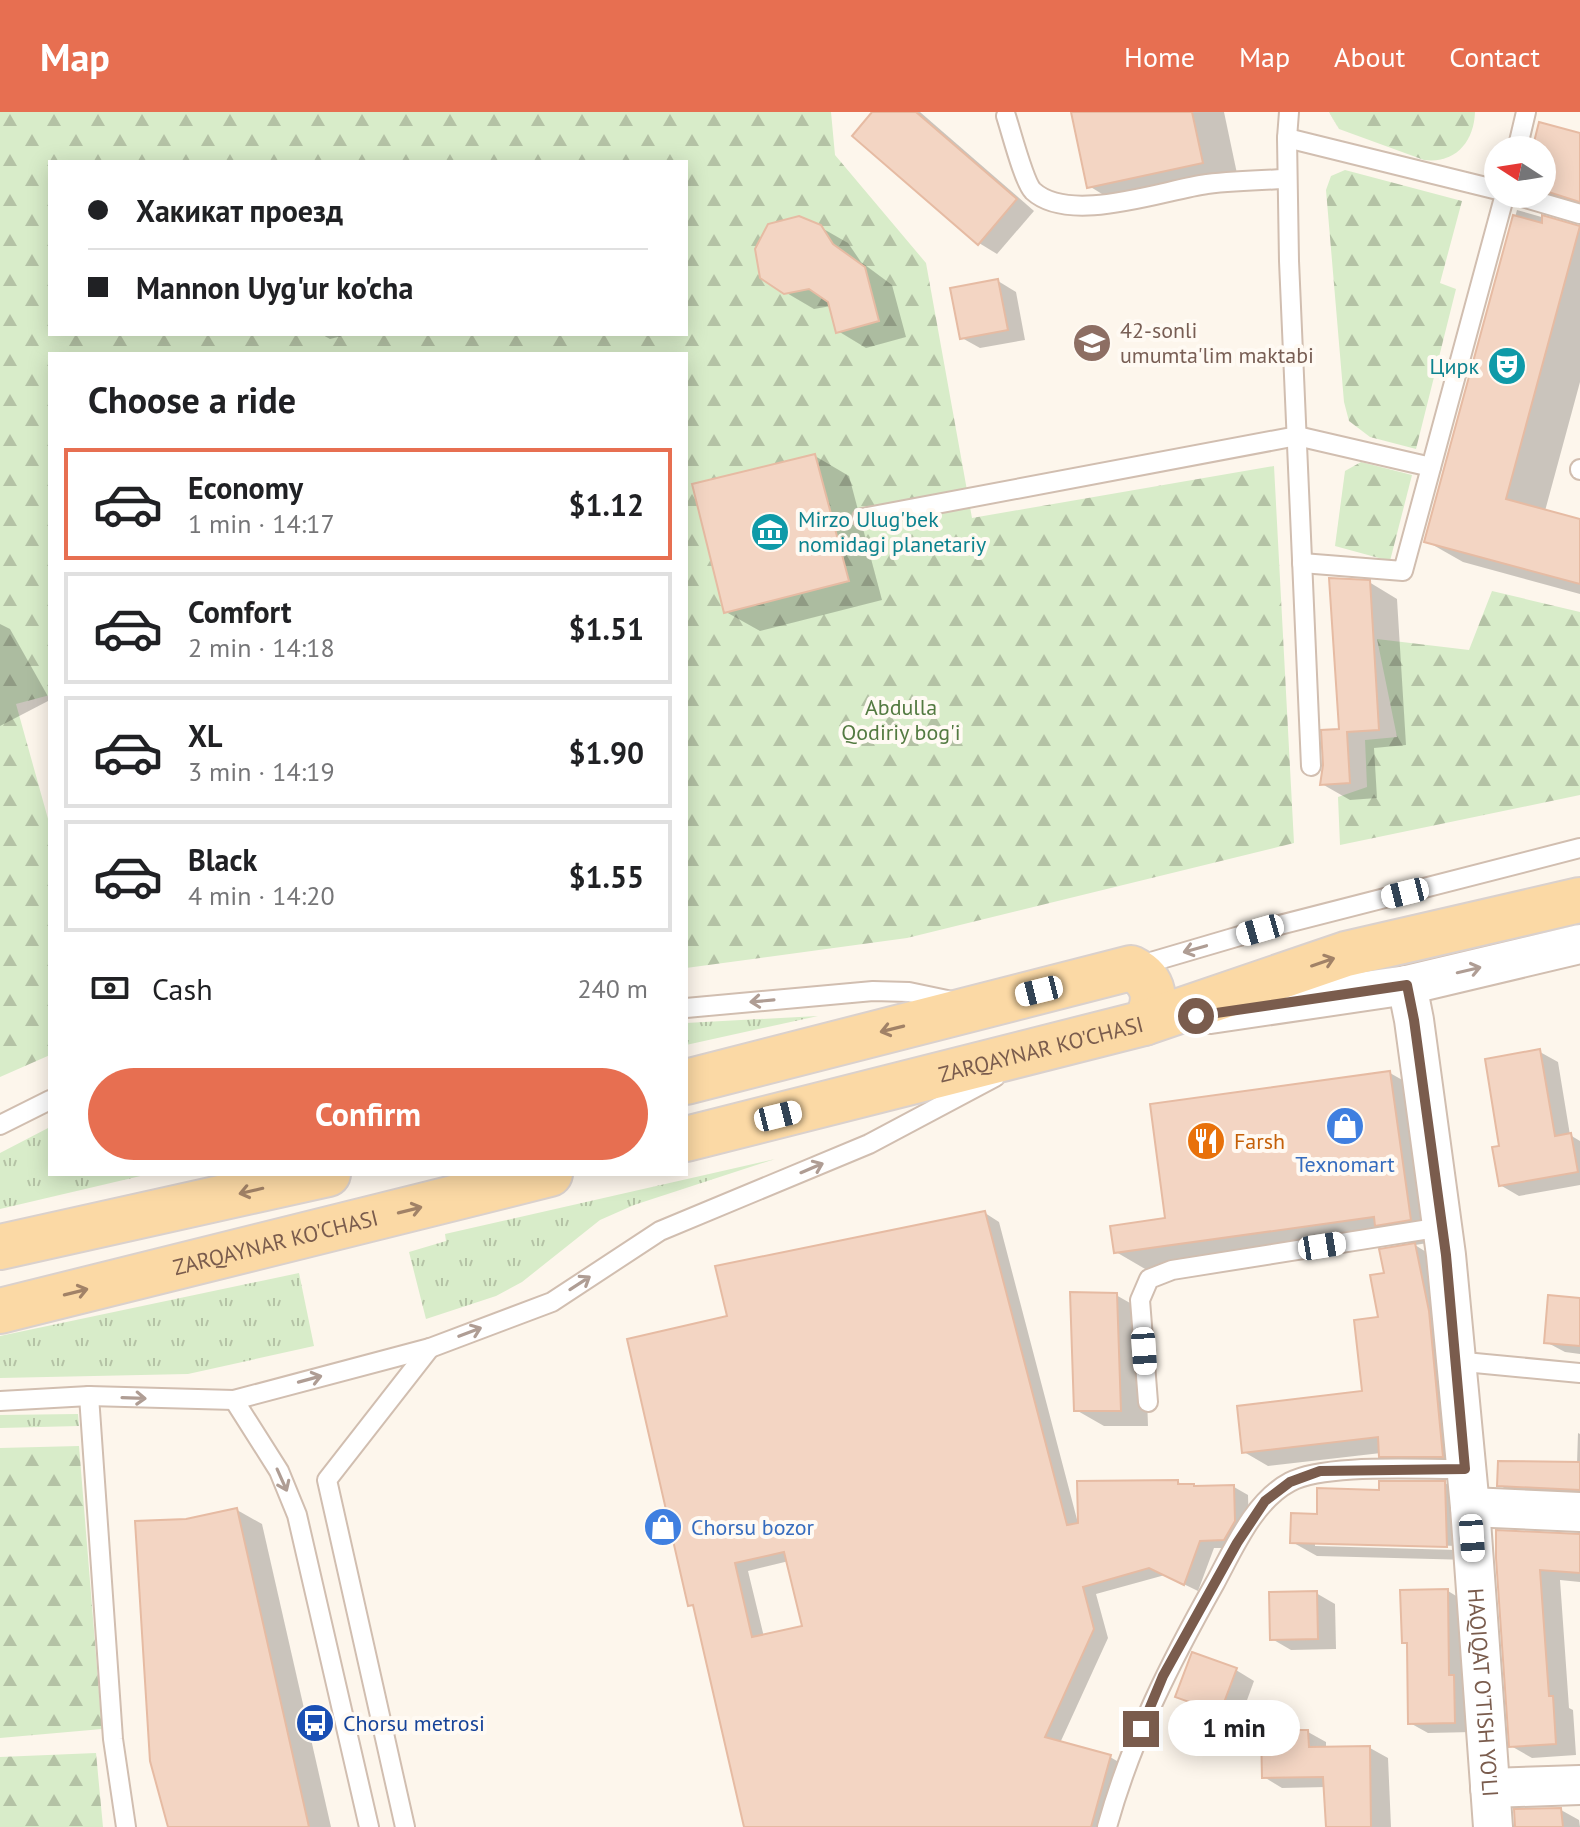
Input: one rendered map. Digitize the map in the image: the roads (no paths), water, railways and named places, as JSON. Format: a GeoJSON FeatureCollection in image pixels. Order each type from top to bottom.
{"type":"FeatureCollection","features":[{"type":"Feature","properties":{"kind":"main road","name":"ZARQAYNAR KO'CHASI"},"geometry":{"type":"LineString","coordinates":[[688,1138],[1144,1023],[1346,954],[1580,900]]}},
{"type":"Feature","properties":{"kind":"main road"},"geometry":{"type":"LineString","coordinates":[[688,1081],[1131,968],[1144,977],[1153,991],[1152,1008],[1144,1023]]}},
{"type":"Feature","properties":{"kind":"main road"},"geometry":{"type":"LineString","coordinates":[[0,1247],[319,1176]]}},
{"type":"Feature","properties":{"kind":"main road","name":"ZARQAYNAR KO'CHASI"},"geometry":{"type":"LineString","coordinates":[[0,1311],[542,1176]]}},
{"type":"Feature","properties":{"kind":"street"},"geometry":{"type":"LineString","coordinates":[[1144,1023],[1407,985],[1580,944]]}},
{"type":"Feature","properties":{"kind":"street","name":"HAQIQAT O'TISH YO'LI"},"geometry":{"type":"LineString","coordinates":[[1407,985],[1442,1227],[1470,1507],[1493,1827]]}},
{"type":"Feature","properties":{"kind":"street"},"geometry":{"type":"LineString","coordinates":[[1470,1507],[1580,1512]]}},
{"type":"Feature","properties":{"kind":"street"},"geometry":{"type":"LineString","coordinates":[[1490,1788],[1580,1785]]}},
{"type":"Feature","properties":{"kind":"lane"},"geometry":{"type":"LineString","coordinates":[[1289,112],[1287,179],[1311,766]]}},
{"type":"Feature","properties":{"kind":"lane"},"geometry":{"type":"LineString","coordinates":[[1520,136],[1526,112]]}},
{"type":"Feature","properties":{"kind":"lane"},"geometry":{"type":"LineString","coordinates":[[1006,116],[1030,188],[1042,197],[1068,205],[1103,204],[1207,184],[1287,179]]}},
{"type":"Feature","properties":{"kind":"lane"},"geometry":{"type":"LineString","coordinates":[[1287,138],[1484,187]]}},
{"type":"Feature","properties":{"kind":"lane"},"geometry":{"type":"LineString","coordinates":[[1556,207],[1580,214]]}},
{"type":"Feature","properties":{"kind":"lane"},"geometry":{"type":"LineString","coordinates":[[1302,563],[1403,571],[1501,208]]}},
{"type":"Feature","properties":{"kind":"lane"},"geometry":{"type":"LineString","coordinates":[[862,518],[1297,436],[1431,467]]}},
{"type":"Feature","properties":{"kind":"lane"},"geometry":{"type":"LineString","coordinates":[[1131,968],[1260,930],[1580,848]]}},
{"type":"Feature","properties":{"kind":"lane"},"geometry":{"type":"LineString","coordinates":[[688,1008],[873,991],[909,992],[978,1006]]}},
{"type":"Feature","properties":{"kind":"lane"},"geometry":{"type":"LineString","coordinates":[[0,1401],[89,1396],[234,1400],[430,1348],[552,1302],[660,1231],[869,1144],[1055,1046]]}},
{"type":"Feature","properties":{"kind":"lane"},"geometry":{"type":"LineString","coordinates":[[0,1125],[48,1101]]}},
{"type":"Feature","properties":{"kind":"lane"},"geometry":{"type":"LineString","coordinates":[[1148,1402],[1140,1300],[1149,1279],[1172,1270],[1442,1227]]}},
{"type":"Feature","properties":{"kind":"lane"},"geometry":{"type":"LineString","coordinates":[[405,1827],[327,1480],[430,1348]]}},
{"type":"Feature","properties":{"kind":"lane"},"geometry":{"type":"LineString","coordinates":[[1454,1361],[1580,1373]]}},
{"type":"Feature","properties":{"kind":"lane"},"geometry":{"type":"LineString","coordinates":[[89,1396],[113,1739],[126,1827]]}},
{"type":"Feature","properties":{"kind":"lane"},"geometry":{"type":"LineString","coordinates":[[234,1400],[279,1471],[298,1522],[369,1827]]}},
{"type":"Feature","properties":{"kind":"lane"},"geometry":{"type":"LineString","coordinates":[[1107,1827],[1119,1783],[1163,1676],[1237,1543],[1265,1501],[1290,1482],[1320,1471],[1465,1469]]}},
{"type":"Feature","properties":{"kind":"lane"},"geometry":{"type":"LineString","coordinates":[[298,1522],[334,1514]]}},
{"type":"Feature","properties":{"kind":"place","name":"42-sonli umumta'lim maktabi"},"geometry":{"type":"Point","coordinates":[1092,343]}},
{"type":"Feature","properties":{"kind":"place","name":"Цирк"},"geometry":{"type":"Point","coordinates":[1507,366]}},
{"type":"Feature","properties":{"kind":"place","name":"Mirzo Ulug'bek nomidagi planetariy"},"geometry":{"type":"Point","coordinates":[770,532]}},
{"type":"Feature","properties":{"kind":"place","name":"Texnomart"},"geometry":{"type":"Point","coordinates":[1345,1126]}},
{"type":"Feature","properties":{"kind":"place","name":"Farsh"},"geometry":{"type":"Point","coordinates":[1206,1141]}},
{"type":"Feature","properties":{"kind":"place","name":"Chorsu bozor"},"geometry":{"type":"Point","coordinates":[663,1527]}},
{"type":"Feature","properties":{"kind":"place","name":"Chorsu metrosi"},"geometry":{"type":"Point","coordinates":[315,1723]}},
{"type":"Feature","properties":{"kind":"park label","name":"Abdulla Qodiriy bog'i"},"geometry":{"type":"Point","coordinates":[901,720]}}]}
